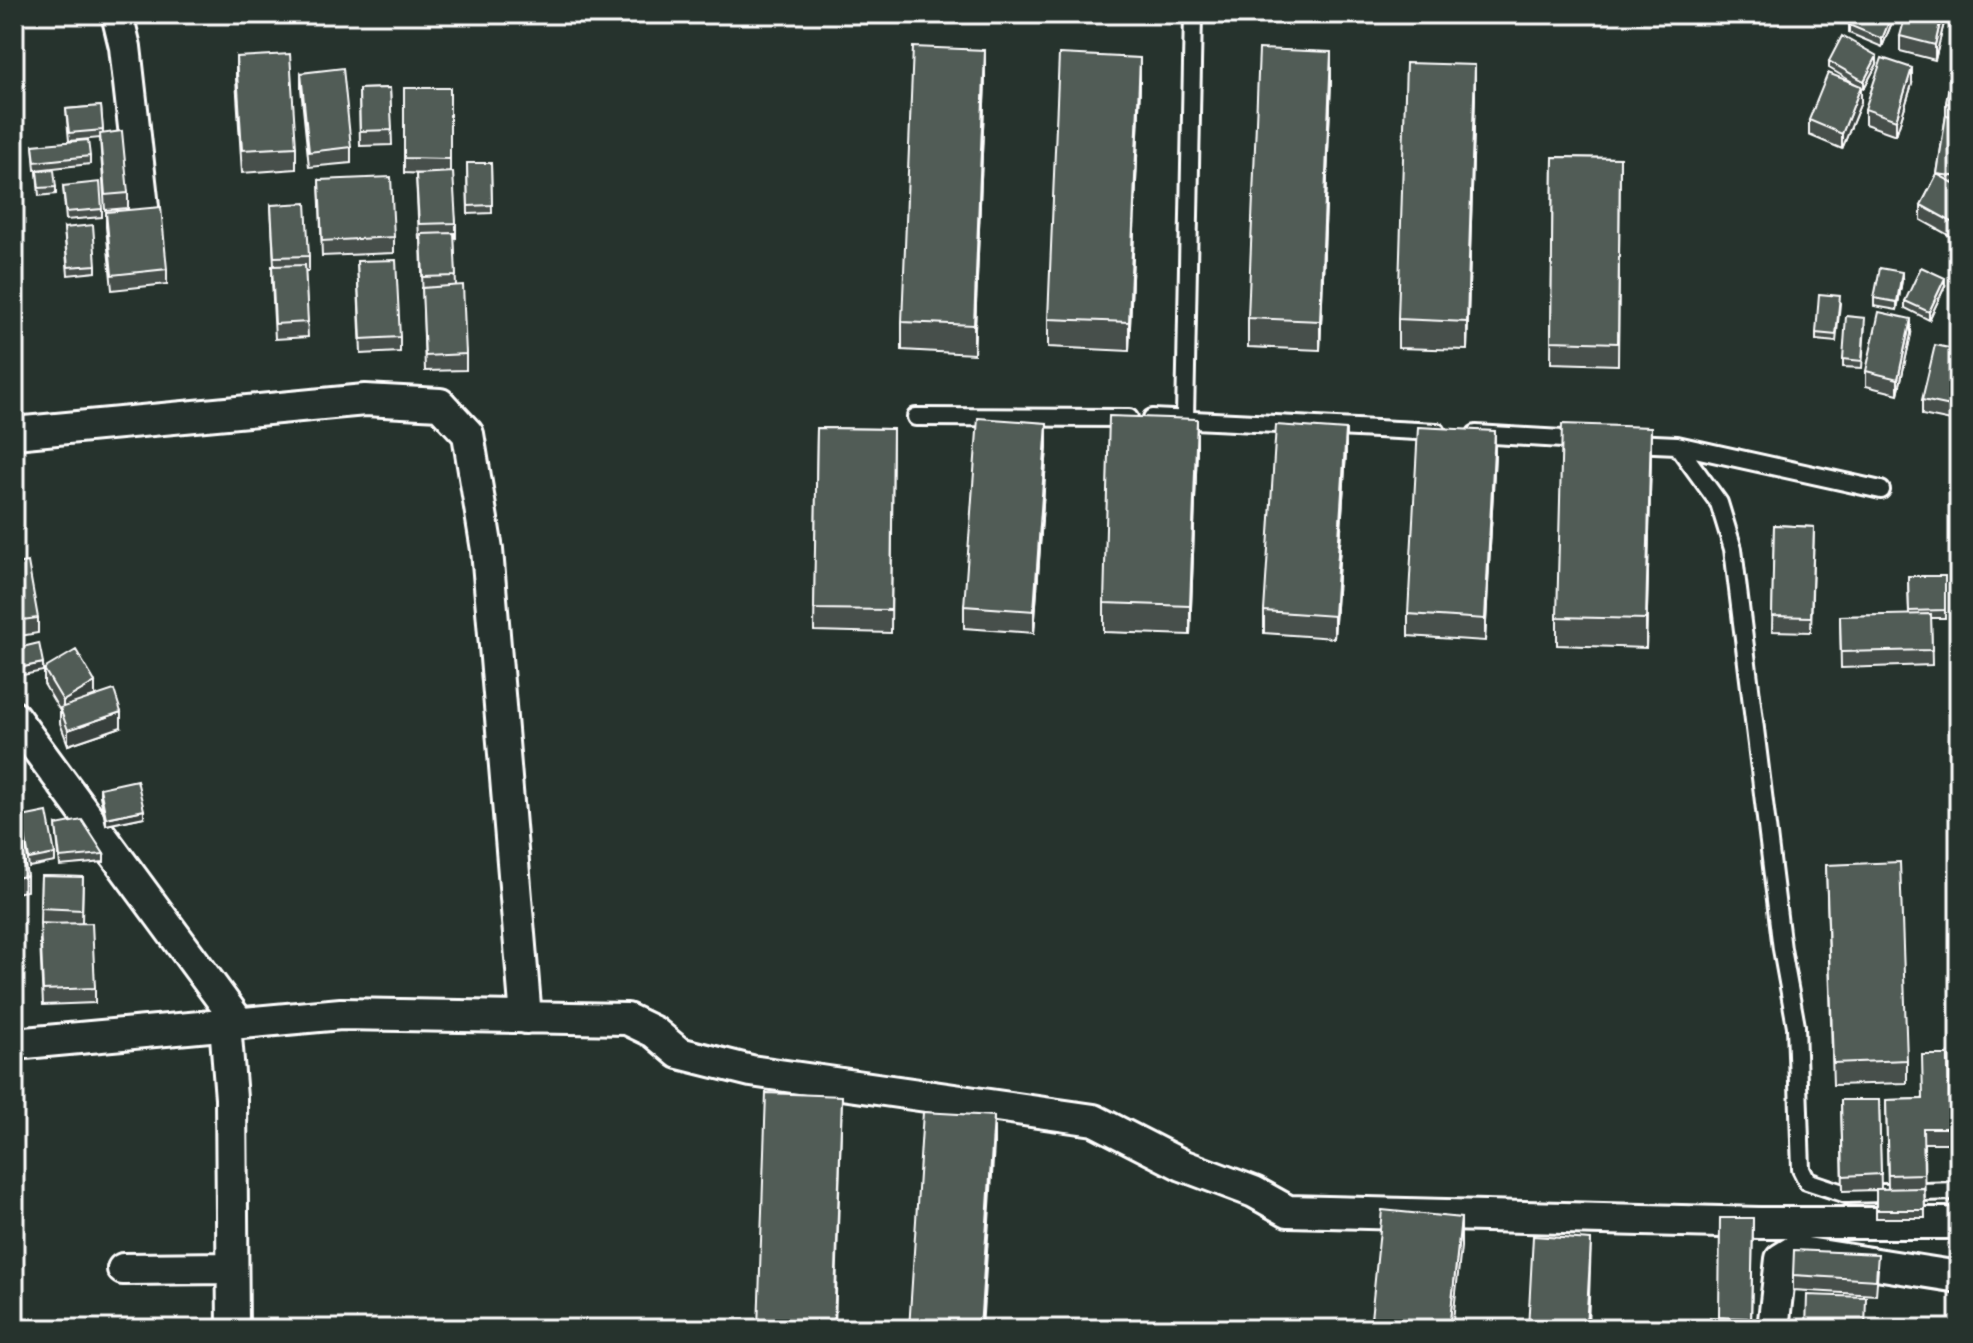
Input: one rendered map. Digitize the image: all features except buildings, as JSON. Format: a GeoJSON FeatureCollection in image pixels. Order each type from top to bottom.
{"type":"FeatureCollection","features":[{"type":"Feature","properties":{"kind":"street"},"geometry":{"type":"LineString","coordinates":[[117,14],[125,47],[144,216]]}},
{"type":"Feature","properties":{"kind":"street"},"geometry":{"type":"LineString","coordinates":[[14,433],[365,400],[440,404],[468,434],[487,550],[526,1018]]}},
{"type":"Feature","properties":{"kind":"street"},"geometry":{"type":"LineString","coordinates":[[14,717],[232,1023],[233,1329]]}},
{"type":"Feature","properties":{"kind":"street"},"geometry":{"type":"LineString","coordinates":[[14,1044],[341,1014],[627,1019],[654,1032],[679,1053],[751,1071],[1094,1120],[1182,1165],[1254,1192],[1288,1211],[1760,1223],[1959,1223]]}},
{"type":"Feature","properties":{"kind":"street"},"geometry":{"type":"LineString","coordinates":[[1773,1329],[1781,1259],[1794,1251],[1959,1277]]}},
{"type":"Feature","properties":{"kind":"street"},"geometry":{"type":"LineString","coordinates":[[123,1269],[232,1268]]}},
{"type":"Feature","properties":{"kind":"lane"},"geometry":{"type":"LineString","coordinates":[[1185,418],[1193,14]]}},
{"type":"Feature","properties":{"kind":"lane"},"geometry":{"type":"LineString","coordinates":[[916,417],[1185,418],[1677,445],[1881,490]]}},
{"type":"Feature","properties":{"kind":"lane"},"geometry":{"type":"LineString","coordinates":[[1677,445],[1719,503],[1733,549],[1782,949],[1796,1026],[1801,1169],[1807,1181],[1846,1194],[1959,1191]]}}]}
